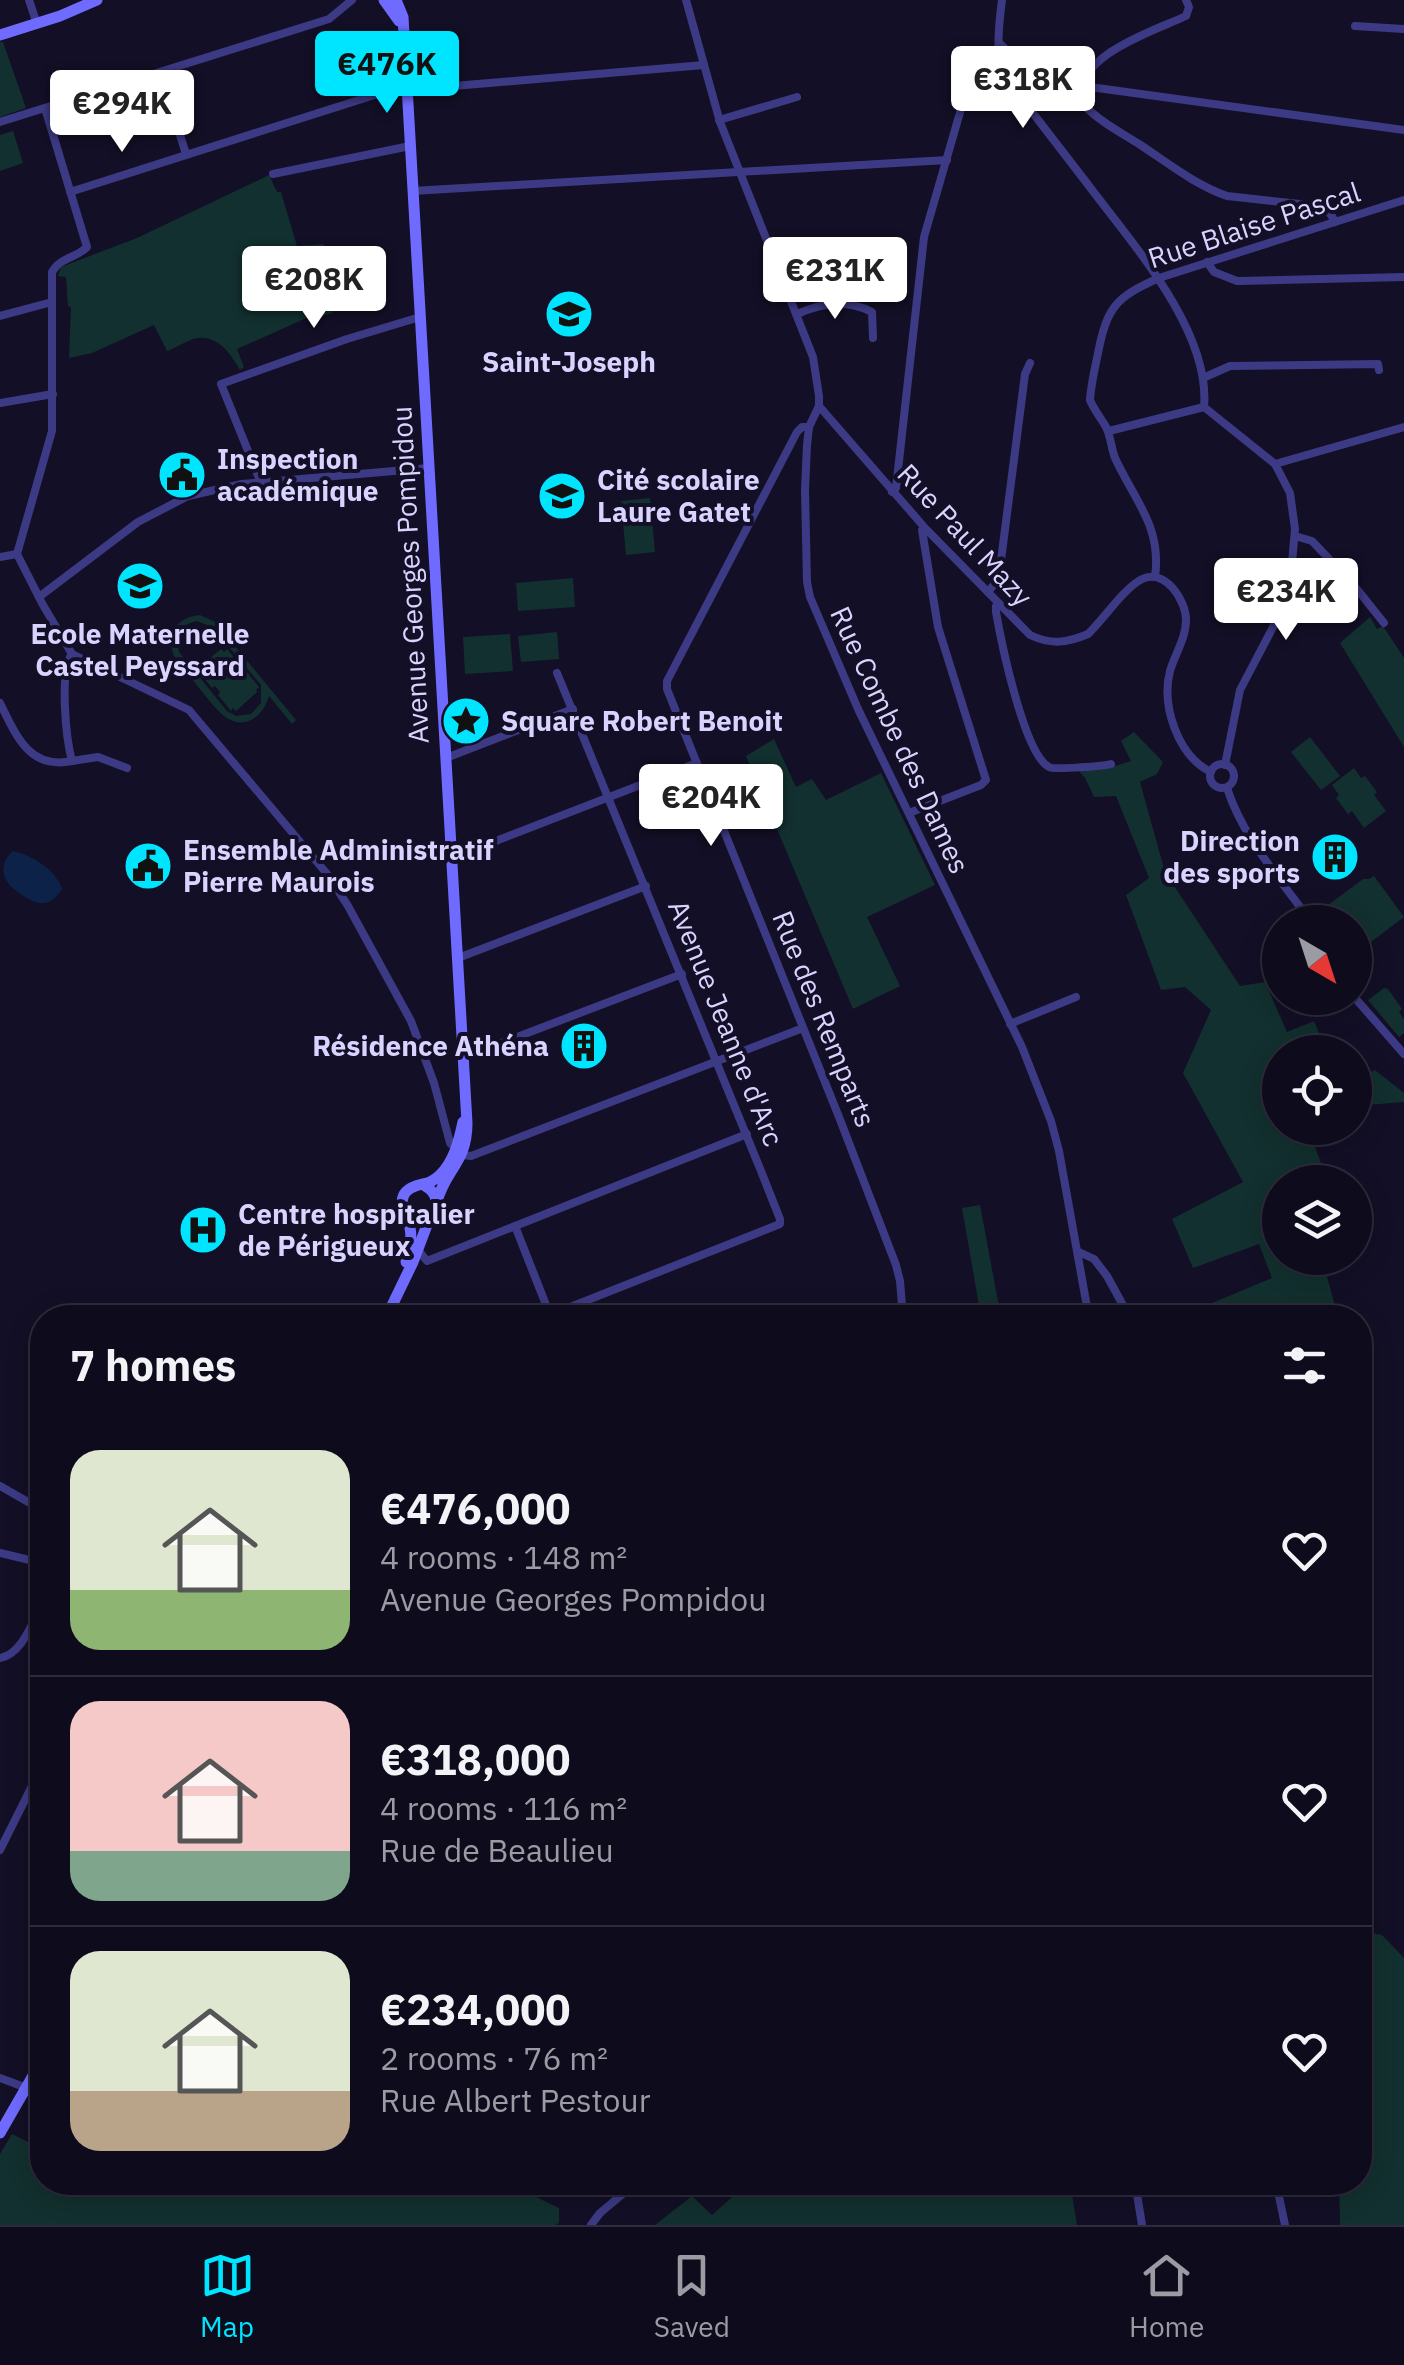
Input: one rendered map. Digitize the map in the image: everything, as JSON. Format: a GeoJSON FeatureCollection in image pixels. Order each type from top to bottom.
{"type":"FeatureCollection","features":[{"type":"Feature","properties":{"kind":"main road"},"geometry":{"type":"LineString","coordinates":[[0,36],[96,0]]}},
{"type":"Feature","properties":{"kind":"main road","name":"Avenue Georges Pompidou"},"geometry":{"type":"LineString","coordinates":[[384,0],[397,17],[403,38]]}},
{"type":"Feature","properties":{"kind":"main road","name":"Avenue Georges Pompidou"},"geometry":{"type":"LineString","coordinates":[[396,0],[402,12],[466,1108],[467,1138],[437,1202]]}},
{"type":"Feature","properties":{"kind":"main road"},"geometry":{"type":"LineString","coordinates":[[389,1305],[412,1239],[402,1200],[412,1187],[425,1186],[444,1170],[459,1152]]}},
{"type":"Feature","properties":{"kind":"main road"},"geometry":{"type":"LineString","coordinates":[[393,1305],[436,1209],[434,1193],[425,1186]]}},
{"type":"Feature","properties":{"kind":"main road"},"geometry":{"type":"LineString","coordinates":[[406,1214],[416,1220],[430,1216]]}},
{"type":"Feature","properties":{"kind":"main road"},"geometry":{"type":"LineString","coordinates":[[0,2133],[30,2081]]}},
{"type":"Feature","properties":{"kind":"street"},"geometry":{"type":"LineString","coordinates":[[28,0],[37,24]]}},
{"type":"Feature","properties":{"kind":"street"},"geometry":{"type":"LineString","coordinates":[[336,14],[345,0]]}},
{"type":"Feature","properties":{"kind":"street"},"geometry":{"type":"LineString","coordinates":[[0,122],[329,20],[352,0]]}},
{"type":"Feature","properties":{"kind":"street"},"geometry":{"type":"LineString","coordinates":[[686,0],[719,120],[813,356],[819,406]]}},
{"type":"Feature","properties":{"kind":"street"},"geometry":{"type":"LineString","coordinates":[[1002,0],[1002,72],[1159,278],[1189,332],[1206,388],[1204,407]]}},
{"type":"Feature","properties":{"kind":"street"},"geometry":{"type":"LineString","coordinates":[[1186,0],[1186,16],[1110,52],[1093,66],[1082,86],[1080,99],[1085,108],[1198,184],[1227,196],[1326,208],[1335,222]]}},
{"type":"Feature","properties":{"kind":"street"},"geometry":{"type":"LineString","coordinates":[[1355,26],[1404,29]]}},
{"type":"Feature","properties":{"kind":"street"},"geometry":{"type":"LineString","coordinates":[[1000,44],[1032,73],[1060,82],[1404,130]]}},
{"type":"Feature","properties":{"kind":"street"},"geometry":{"type":"LineString","coordinates":[[892,492],[896,488],[924,237],[963,102],[1000,44]]}},
{"type":"Feature","properties":{"kind":"street"},"geometry":{"type":"LineString","coordinates":[[70,192],[406,88],[704,65]]}},
{"type":"Feature","properties":{"kind":"street"},"geometry":{"type":"LineString","coordinates":[[160,72],[186,154]]}},
{"type":"Feature","properties":{"kind":"street"},"geometry":{"type":"LineString","coordinates":[[719,120],[797,96]]}},
{"type":"Feature","properties":{"kind":"street"},"geometry":{"type":"LineString","coordinates":[[45,108],[86,247],[60,261],[51,278],[52,431],[17,554],[72,654],[189,710],[340,892],[412,1021],[434,1083],[444,1131],[459,1152],[471,1156],[803,1028]]}},
{"type":"Feature","properties":{"kind":"street"},"geometry":{"type":"LineString","coordinates":[[273,174],[410,146]]}},
{"type":"Feature","properties":{"kind":"street"},"geometry":{"type":"LineString","coordinates":[[412,191],[947,160]]}},
{"type":"Feature","properties":{"kind":"street","name":"Rue Blaise Pascal"},"geometry":{"type":"LineString","coordinates":[[1155,577],[1158,553],[1149,522],[1115,456],[1109,432],[1090,400],[1103,325],[1110,312],[1119,301],[1159,278],[1404,200]]}},
{"type":"Feature","properties":{"kind":"street"},"geometry":{"type":"LineString","coordinates":[[1207,262],[1214,272],[1237,282],[1404,277]]}},
{"type":"Feature","properties":{"kind":"street"},"geometry":{"type":"LineString","coordinates":[[0,316],[52,302]]}},
{"type":"Feature","properties":{"kind":"street"},"geometry":{"type":"LineString","coordinates":[[797,314],[832,302],[862,307],[872,312],[873,338]]}},
{"type":"Feature","properties":{"kind":"street"},"geometry":{"type":"LineString","coordinates":[[261,482],[221,384],[420,317]]}},
{"type":"Feature","properties":{"kind":"street"},"geometry":{"type":"LineString","coordinates":[[988,592],[1000,568],[1025,374],[1030,364]]}},
{"type":"Feature","properties":{"kind":"street"},"geometry":{"type":"LineString","coordinates":[[1203,378],[1230,366],[1378,364],[1379,370]]}},
{"type":"Feature","properties":{"kind":"street"},"geometry":{"type":"LineString","coordinates":[[0,403],[53,394]]}},
{"type":"Feature","properties":{"kind":"street","name":"Rue Paul Mazy"},"geometry":{"type":"LineString","coordinates":[[819,406],[924,528],[1030,635],[1052,643],[1088,634],[1132,587],[1155,577]]}},
{"type":"Feature","properties":{"kind":"street","name":"Rue Combe des Dames"},"geometry":{"type":"LineString","coordinates":[[819,406],[809,426],[805,490],[810,597],[858,709],[1010,1024],[1051,1121],[1088,1305]]}},
{"type":"Feature","properties":{"kind":"street"},"geometry":{"type":"LineString","coordinates":[[1109,432],[1204,407]]}},
{"type":"Feature","properties":{"kind":"street"},"geometry":{"type":"LineString","coordinates":[[1204,407],[1275,464],[1290,493],[1294,518],[1293,571],[1286,598],[1240,690],[1226,764]]}},
{"type":"Feature","properties":{"kind":"street","name":"Rue des Remparts"},"geometry":{"type":"LineString","coordinates":[[809,426],[797,432],[667,681],[667,689],[896,1266],[902,1305]]}},
{"type":"Feature","properties":{"kind":"street"},"geometry":{"type":"LineString","coordinates":[[1275,464],[1404,427]]}},
{"type":"Feature","properties":{"kind":"street"},"geometry":{"type":"LineString","coordinates":[[39,597],[138,522],[208,490],[429,468]]}},
{"type":"Feature","properties":{"kind":"street"},"geometry":{"type":"LineString","coordinates":[[909,814],[986,780],[938,628],[924,528]]}},
{"type":"Feature","properties":{"kind":"street"},"geometry":{"type":"LineString","coordinates":[[1295,536],[1312,540],[1384,623]]}},
{"type":"Feature","properties":{"kind":"street"},"geometry":{"type":"LineString","coordinates":[[0,557],[17,554]]}},
{"type":"Feature","properties":{"kind":"street"},"geometry":{"type":"LineString","coordinates":[[1155,577],[1176,592],[1185,610],[1185,631],[1168,681],[1174,728],[1192,756],[1211,772]]}},
{"type":"Feature","properties":{"kind":"street"},"geometry":{"type":"LineString","coordinates":[[998,604],[996,612],[1011,685],[1046,766],[1058,769],[1112,764]]}},
{"type":"Feature","properties":{"kind":"street"},"geometry":{"type":"LineString","coordinates":[[72,654],[64,670],[72,761]]}},
{"type":"Feature","properties":{"kind":"street","name":"Avenue Jeanne d'Arc"},"geometry":{"type":"LineString","coordinates":[[557,673],[780,1219],[780,1224],[575,1305]]}},
{"type":"Feature","properties":{"kind":"street"},"geometry":{"type":"LineString","coordinates":[[0,703],[34,756],[51,763],[98,757],[126,768]]}},
{"type":"Feature","properties":{"kind":"street"},"geometry":{"type":"LineString","coordinates":[[446,758],[573,709]]}},
{"type":"Feature","properties":{"kind":"street"},"geometry":{"type":"LineString","coordinates":[[452,858],[697,763]]}},
{"type":"Feature","properties":{"kind":"street"},"geometry":{"type":"LineString","coordinates":[[1226,764],[1232,769],[1233,783],[1227,788],[1215,786],[1210,780],[1211,772],[1226,764]]}},
{"type":"Feature","properties":{"kind":"street"},"geometry":{"type":"LineString","coordinates":[[1227,788],[1253,842],[1299,905]]}},
{"type":"Feature","properties":{"kind":"street"},"geometry":{"type":"LineString","coordinates":[[458,958],[646,886]]}},
{"type":"Feature","properties":{"kind":"street"},"geometry":{"type":"LineString","coordinates":[[462,1058],[682,974]]}},
{"type":"Feature","properties":{"kind":"street"},"geometry":{"type":"LineString","coordinates":[[1010,1024],[1076,998]]}},
{"type":"Feature","properties":{"kind":"street"},"geometry":{"type":"LineString","coordinates":[[1370,1015],[1404,1054]]}},
{"type":"Feature","properties":{"kind":"street"},"geometry":{"type":"LineString","coordinates":[[418,1250],[427,1261],[746,1134]]}},
{"type":"Feature","properties":{"kind":"street","name":"Avenue Jeanne d'Arc"},"geometry":{"type":"LineString","coordinates":[[515,1226],[546,1305]]}},
{"type":"Feature","properties":{"kind":"street"},"geometry":{"type":"LineString","coordinates":[[1079,1252],[1101,1267],[1123,1305]]}},
{"type":"Feature","properties":{"kind":"street"},"geometry":{"type":"LineString","coordinates":[[0,1486],[30,1503]]}},
{"type":"Feature","properties":{"kind":"street"},"geometry":{"type":"LineString","coordinates":[[0,1553],[30,1560]]}},
{"type":"Feature","properties":{"kind":"street"},"geometry":{"type":"LineString","coordinates":[[0,1658],[17,1650],[30,1626]]}},
{"type":"Feature","properties":{"kind":"street"},"geometry":{"type":"LineString","coordinates":[[0,1850],[30,1790]]}},
{"type":"Feature","properties":{"kind":"street"},"geometry":{"type":"LineString","coordinates":[[0,2078],[26,2088]]}},
{"type":"Feature","properties":{"kind":"street"},"geometry":{"type":"LineString","coordinates":[[591,2225],[622,2195]]}},
{"type":"Feature","properties":{"kind":"street"},"geometry":{"type":"LineString","coordinates":[[1136,2195],[1142,2225]]}},
{"type":"Feature","properties":{"kind":"street"},"geometry":{"type":"LineString","coordinates":[[1279,2195],[1285,2225]]}},
{"type":"Feature","properties":{"kind":"green space"},"geometry":{"type":"Polygon","coordinates":[[[0,42],[26,108],[0,117],[0,42]]]}},
{"type":"Feature","properties":{"kind":"green space"},"geometry":{"type":"Polygon","coordinates":[[[13,131],[23,163],[0,171],[0,135],[13,131]]]}},
{"type":"Feature","properties":{"kind":"green space"},"geometry":{"type":"Polygon","coordinates":[[[269,175],[277,192],[281,192],[297,246],[324,244],[326,278],[331,286],[324,287],[324,298],[332,299],[333,313],[311,316],[237,349],[244,367],[240,370],[228,352],[211,339],[189,340],[167,351],[154,325],[92,353],[69,358],[71,307],[66,277],[58,276],[61,267],[137,238],[269,175]]]}},
{"type":"Feature","properties":{"kind":"green space"},"geometry":{"type":"Polygon","coordinates":[[[650,498],[655,552],[626,555],[621,501],[650,498]]]}},
{"type":"Feature","properties":{"kind":"green space"},"geometry":{"type":"Polygon","coordinates":[[[573,578],[575,607],[518,611],[516,583],[573,578]]]}},
{"type":"Feature","properties":{"kind":"green space"},"geometry":{"type":"Polygon","coordinates":[[[192,616],[215,622],[296,720],[292,724],[269,696],[254,719],[241,723],[227,718],[215,707],[174,656],[172,634],[179,623],[192,616]],[[197,621],[186,625],[178,636],[179,652],[227,711],[236,716],[251,714],[261,703],[261,685],[212,627],[197,621]]]}},
{"type":"Feature","properties":{"kind":"green space"},"geometry":{"type":"Polygon","coordinates":[[[1370,617],[1377,629],[1383,626],[1404,658],[1404,747],[1340,643],[1370,617]]]}},
{"type":"Feature","properties":{"kind":"green space"},"geometry":{"type":"Polygon","coordinates":[[[557,632],[559,659],[521,662],[518,636],[557,632]]]}},
{"type":"Feature","properties":{"kind":"green space"},"geometry":{"type":"Polygon","coordinates":[[[510,634],[513,671],[465,674],[463,637],[510,634]]]}},
{"type":"Feature","properties":{"kind":"green space"},"geometry":{"type":"Polygon","coordinates":[[[221,649],[227,649],[242,674],[246,671],[259,687],[236,711],[231,711],[218,695],[220,692],[199,672],[199,667],[221,649]]]}},
{"type":"Feature","properties":{"kind":"green space"},"geometry":{"type":"Polygon","coordinates":[[[1134,732],[1163,762],[1157,774],[1140,782],[1165,872],[1240,986],[1262,982],[1262,1015],[1280,1015],[1287,1032],[1314,1021],[1320,1035],[1262,1035],[1262,1145],[1314,1145],[1322,1165],[1262,1165],[1262,1252],[1259,1244],[1193,1268],[1172,1219],[1243,1182],[1183,1073],[1211,1010],[1185,987],[1161,990],[1126,895],[1149,878],[1116,796],[1094,797],[1077,769],[1106,769],[1131,761],[1121,741],[1134,732]]]}},
{"type":"Feature","properties":{"kind":"green space"},"geometry":{"type":"Polygon","coordinates":[[[1310,737],[1340,776],[1321,790],[1291,752],[1310,737]]]}},
{"type":"Feature","properties":{"kind":"green space"},"geometry":{"type":"Polygon","coordinates":[[[774,739],[796,787],[812,779],[826,800],[881,773],[935,885],[867,917],[900,986],[853,1009],[746,756],[774,739]]]}},
{"type":"Feature","properties":{"kind":"green space"},"geometry":{"type":"Polygon","coordinates":[[[1354,768],[1377,792],[1374,795],[1386,811],[1364,828],[1336,798],[1339,795],[1332,785],[1354,768]]]}},
{"type":"Feature","properties":{"kind":"green space"},"geometry":{"type":"Polygon","coordinates":[[[1374,876],[1404,917],[1372,941],[1372,905],[1328,905],[1363,879],[1374,876]]]}},
{"type":"Feature","properties":{"kind":"green space"},"geometry":{"type":"Polygon","coordinates":[[[1388,989],[1402,1009],[1399,1012],[1404,1019],[1404,1033],[1399,1037],[1372,1005],[1372,997],[1388,989]]]}},
{"type":"Feature","properties":{"kind":"green space"},"geometry":{"type":"Polygon","coordinates":[[[1372,1071],[1404,1093],[1404,1102],[1372,1105],[1372,1071]]]}},
{"type":"Feature","properties":{"kind":"green space"},"geometry":{"type":"Polygon","coordinates":[[[980,1205],[999,1305],[979,1305],[962,1208],[980,1205]]]}},
{"type":"Feature","properties":{"kind":"green space"},"geometry":{"type":"Polygon","coordinates":[[[1271,1275],[1327,1275],[1335,1305],[1207,1305],[1272,1278],[1271,1275]]]}},
{"type":"Feature","properties":{"kind":"green space"},"geometry":{"type":"Polygon","coordinates":[[[1372,1933],[1382,1935],[1404,1958],[1404,2225],[1340,2225],[1339,2195],[1372,2195],[1372,1933]]]}},
{"type":"Feature","properties":{"kind":"green space"},"geometry":{"type":"Polygon","coordinates":[[[12,2134],[30,2143],[30,2195],[532,2195],[559,2208],[559,2223],[0,2225],[0,2154],[12,2134]]]}},
{"type":"Feature","properties":{"kind":"green space"},"geometry":{"type":"Polygon","coordinates":[[[734,2195],[1072,2195],[1077,2225],[655,2225],[692,2196],[712,2215],[734,2195]]]}},
{"type":"Feature","properties":{"kind":"water"},"geometry":{"type":"Polygon","coordinates":[[[13,851],[35,860],[59,882],[62,889],[51,901],[39,903],[9,885],[4,865],[13,851]]]}},
{"type":"Feature","properties":{"kind":"place","name":"Saint-Joseph"},"geometry":{"type":"Point","coordinates":[569,314]}},
{"type":"Feature","properties":{"kind":"place","name":"Inspection académique"},"geometry":{"type":"Point","coordinates":[182,475]}},
{"type":"Feature","properties":{"kind":"place","name":"Cité scolaire Laure Gatet"},"geometry":{"type":"Point","coordinates":[562,496]}},
{"type":"Feature","properties":{"kind":"place","name":"Ecole Maternelle Castel Peyssard"},"geometry":{"type":"Point","coordinates":[140,586]}},
{"type":"Feature","properties":{"kind":"place","name":"Square Robert Benoit"},"geometry":{"type":"Point","coordinates":[466,721]}},
{"type":"Feature","properties":{"kind":"place","name":"Direction des sports"},"geometry":{"type":"Point","coordinates":[1335,857]}},
{"type":"Feature","properties":{"kind":"place","name":"Ensemble Administratif Pierre Maurois"},"geometry":{"type":"Point","coordinates":[148,866]}},
{"type":"Feature","properties":{"kind":"place","name":"Résidence Athéna"},"geometry":{"type":"Point","coordinates":[584,1046]}},
{"type":"Feature","properties":{"kind":"place","name":"Centre hospitalier de Périgueux"},"geometry":{"type":"Point","coordinates":[203,1230]}}]}
